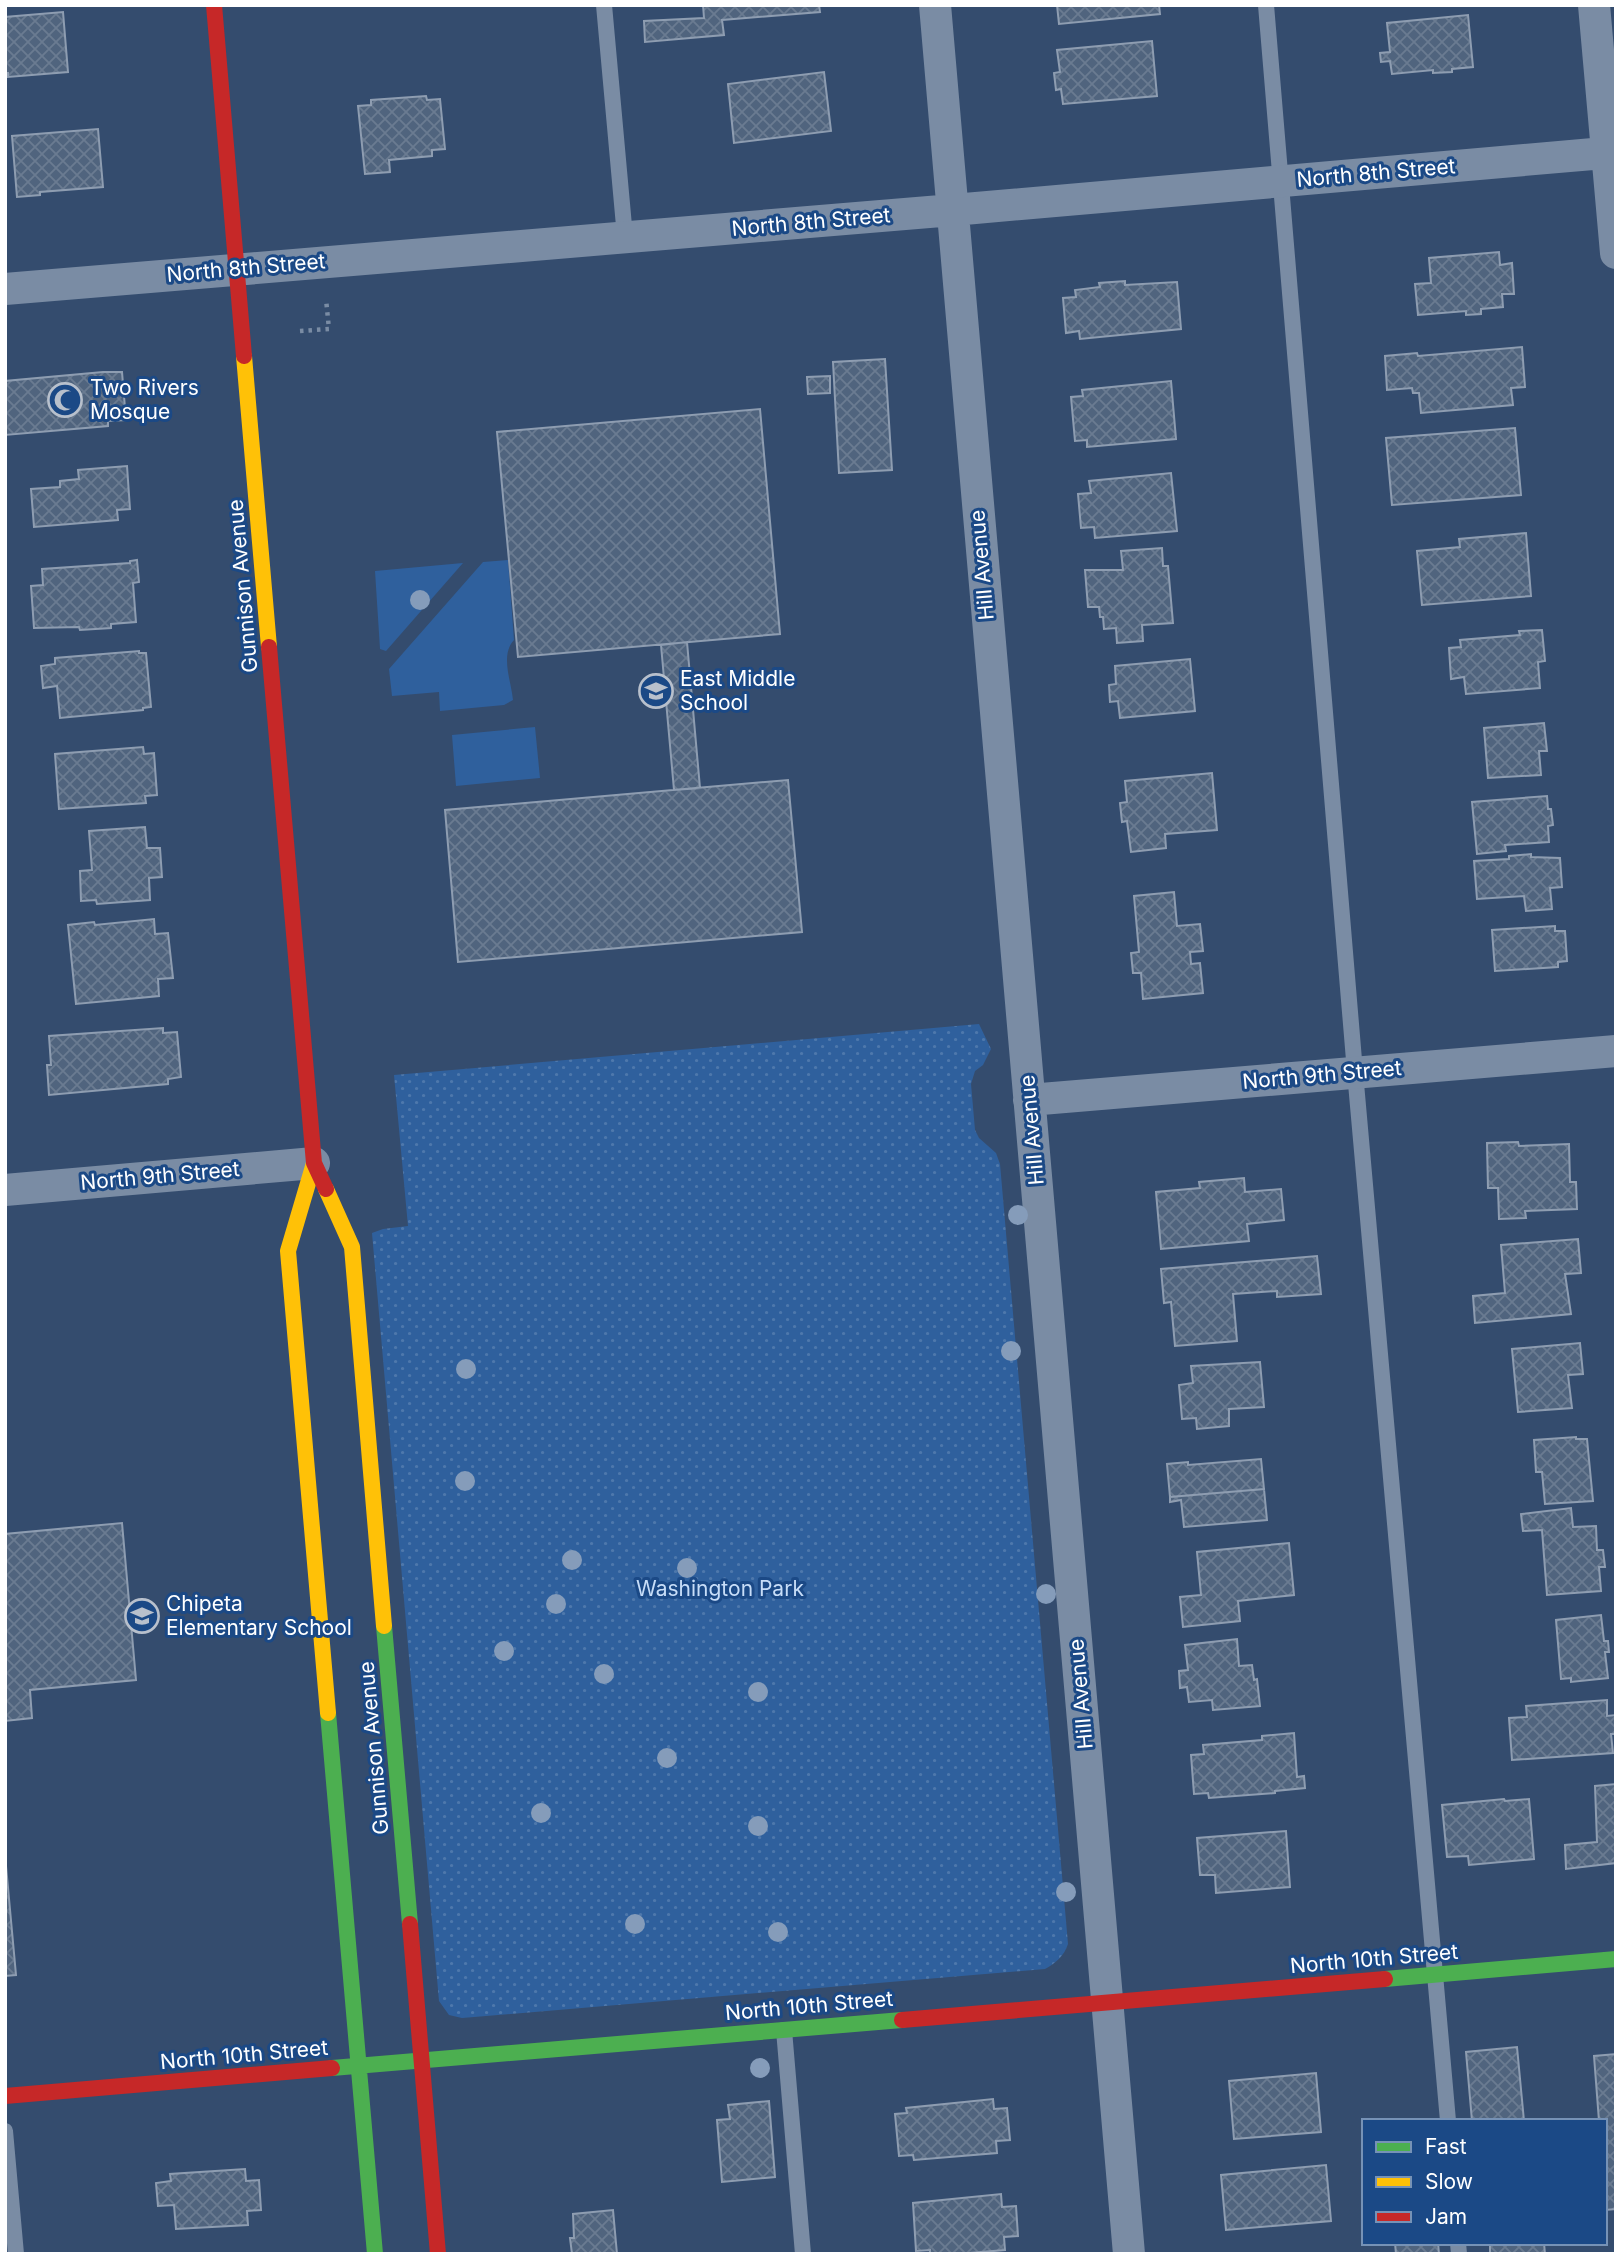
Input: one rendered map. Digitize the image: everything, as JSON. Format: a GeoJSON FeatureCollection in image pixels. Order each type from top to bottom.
{"type":"FeatureCollection","features":[{"type":"Feature","properties":{"kind":"street","name":"Gunnison Avenue"},"geometry":{"type":"LineString","coordinates":[[214,5],[314,1163],[352,1247],[438,2254]]}},
{"type":"Feature","properties":{"kind":"street","name":"Hill Avenue"},"geometry":{"type":"LineString","coordinates":[[935,5],[1129,2254]]}},
{"type":"Feature","properties":{"kind":"street"},"geometry":{"type":"LineString","coordinates":[[1594,5],[1611,152],[1616,253]]}},
{"type":"Feature","properties":{"kind":"street","name":"North 8th Street"},"geometry":{"type":"LineString","coordinates":[[5,289],[953,211],[1611,152]]}},
{"type":"Feature","properties":{"kind":"street","name":"North 9th Street"},"geometry":{"type":"LineString","coordinates":[[1029,1100],[1616,1051]]}},
{"type":"Feature","properties":{"kind":"street","name":"Gunnison Avenue"},"geometry":{"type":"LineString","coordinates":[[314,1163],[288,1251],[375,2254]]}},
{"type":"Feature","properties":{"kind":"street","name":"North 9th Street"},"geometry":{"type":"LineString","coordinates":[[5,1190],[314,1163]]}},
{"type":"Feature","properties":{"kind":"street","name":"North 10th Street"},"geometry":{"type":"LineString","coordinates":[[5,2096],[1616,1959]]}},
{"type":"Feature","properties":{"kind":"lane"},"geometry":{"type":"LineString","coordinates":[[604,5],[625,237]]}},
{"type":"Feature","properties":{"kind":"lane"},"geometry":{"type":"LineString","coordinates":[[1266,5],[1355,1072],[1448,2119]]}},
{"type":"Feature","properties":{"kind":"lane"},"geometry":{"type":"LineString","coordinates":[[784,2030],[803,2254]]}},
{"type":"Feature","properties":{"kind":"lane"},"geometry":{"type":"LineString","coordinates":[[5,2131],[16,2254]]}},
{"type":"Feature","properties":{"kind":"path"},"geometry":{"type":"LineString","coordinates":[[300,331],[329,329],[326,297]]}},
{"type":"Feature","properties":{"kind":"green space"},"geometry":{"type":"Polygon","coordinates":[[[508,560],[514,640],[507,660],[513,700],[504,705],[440,711],[439,692],[392,696],[389,669],[483,562],[508,560]]]}},
{"type":"Feature","properties":{"kind":"green space"},"geometry":{"type":"Polygon","coordinates":[[[463,563],[386,651],[380,649],[375,571],[463,563]]]}},
{"type":"Feature","properties":{"kind":"green space"},"geometry":{"type":"Polygon","coordinates":[[[535,727],[540,778],[456,786],[452,735],[535,727]]]}},
{"type":"Feature","properties":{"kind":"green space","name":"Washington Park"},"geometry":{"type":"Polygon","coordinates":[[[979,1024],[991,1049],[983,1065],[975,1071],[971,1084],[975,1130],[979,1138],[996,1153],[1000,1164],[1068,1944],[1064,1952],[1056,1962],[1045,1969],[462,2018],[449,2015],[439,2001],[372,1233],[408,1226],[394,1075],[979,1024]]]}},
{"type":"Feature","properties":{"kind":"building"},"geometry":{"type":"Polygon","coordinates":[[[703,5],[819,5],[820,12],[722,20],[724,35],[645,42],[644,21],[704,18],[703,5]]]}},
{"type":"Feature","properties":{"kind":"building"},"geometry":{"type":"Polygon","coordinates":[[[1057,5],[1159,5],[1160,14],[1059,24],[1057,5]]]}},
{"type":"Feature","properties":{"kind":"building"},"geometry":{"type":"Polygon","coordinates":[[[63,12],[68,72],[8,77],[8,73],[5,73],[5,17],[63,12]]]}},
{"type":"Feature","properties":{"kind":"building"},"geometry":{"type":"Polygon","coordinates":[[[1468,15],[1473,67],[1452,69],[1452,72],[1433,73],[1433,70],[1392,74],[1390,61],[1381,62],[1380,53],[1390,52],[1387,23],[1468,15]]]}},
{"type":"Feature","properties":{"kind":"building"},"geometry":{"type":"Polygon","coordinates":[[[1152,41],[1157,96],[1063,104],[1061,89],[1056,90],[1054,73],[1060,72],[1057,50],[1152,41]]]}},
{"type":"Feature","properties":{"kind":"building"},"geometry":{"type":"Polygon","coordinates":[[[824,72],[831,131],[734,143],[728,84],[824,72]]]}},
{"type":"Feature","properties":{"kind":"building"},"geometry":{"type":"Polygon","coordinates":[[[426,96],[427,100],[440,99],[445,149],[432,150],[432,156],[389,160],[390,172],[365,174],[358,106],[371,105],[371,100],[426,96]]]}},
{"type":"Feature","properties":{"kind":"building"},"geometry":{"type":"Polygon","coordinates":[[[98,129],[103,187],[40,192],[40,195],[17,197],[12,136],[98,129]]]}},
{"type":"Feature","properties":{"kind":"building"},"geometry":{"type":"Polygon","coordinates":[[[1499,252],[1500,265],[1512,263],[1514,294],[1502,294],[1503,307],[1481,309],[1481,314],[1466,315],[1466,311],[1418,315],[1415,284],[1431,283],[1429,258],[1499,252]]]}},
{"type":"Feature","properties":{"kind":"building"},"geometry":{"type":"Polygon","coordinates":[[[1125,281],[1125,285],[1177,282],[1181,329],[1080,339],[1079,331],[1066,333],[1063,298],[1076,297],[1075,290],[1100,287],[1099,283],[1125,281]]]}},
{"type":"Feature","properties":{"kind":"building"},"geometry":{"type":"Polygon","coordinates":[[[1522,347],[1525,387],[1511,388],[1513,405],[1421,413],[1419,393],[1413,393],[1412,388],[1387,390],[1385,356],[1417,353],[1418,356],[1522,347]]]}},
{"type":"Feature","properties":{"kind":"building"},"geometry":{"type":"Polygon","coordinates":[[[885,359],[892,470],[839,473],[833,362],[885,359]]]}},
{"type":"Feature","properties":{"kind":"building","name":"Two Rivers Mosque"},"geometry":{"type":"Polygon","coordinates":[[[122,372],[126,420],[108,421],[108,426],[5,435],[5,381],[122,372]]]}},
{"type":"Feature","properties":{"kind":"building"},"geometry":{"type":"Polygon","coordinates":[[[830,376],[830,393],[808,394],[807,377],[830,376]]]}},
{"type":"Feature","properties":{"kind":"building"},"geometry":{"type":"Polygon","coordinates":[[[1171,381],[1176,439],[1087,447],[1087,440],[1075,441],[1071,397],[1083,396],[1082,390],[1171,381]]]}},
{"type":"Feature","properties":{"kind":"building"},"geometry":{"type":"Polygon","coordinates":[[[760,409],[780,634],[518,657],[497,432],[760,409]]]}},
{"type":"Feature","properties":{"kind":"building"},"geometry":{"type":"Polygon","coordinates":[[[1515,428],[1521,495],[1392,505],[1386,438],[1515,428]]]}},
{"type":"Feature","properties":{"kind":"building"},"geometry":{"type":"Polygon","coordinates":[[[127,466],[130,509],[117,510],[118,520],[34,527],[31,489],[60,487],[60,481],[79,479],[78,470],[127,466]]]}},
{"type":"Feature","properties":{"kind":"building"},"geometry":{"type":"Polygon","coordinates":[[[1171,473],[1177,531],[1095,538],[1094,527],[1081,528],[1078,494],[1091,493],[1089,481],[1171,473]]]}},
{"type":"Feature","properties":{"kind":"building"},"geometry":{"type":"Polygon","coordinates":[[[1526,533],[1531,596],[1422,605],[1417,551],[1460,547],[1459,539],[1526,533]]]}},
{"type":"Feature","properties":{"kind":"building"},"geometry":{"type":"Polygon","coordinates":[[[1162,548],[1163,566],[1168,566],[1173,623],[1142,625],[1143,641],[1117,643],[1116,628],[1104,629],[1099,607],[1088,607],[1085,570],[1123,570],[1121,551],[1162,548]]]}},
{"type":"Feature","properties":{"kind":"building"},"geometry":{"type":"Polygon","coordinates":[[[137,560],[139,582],[133,583],[136,622],[111,624],[111,628],[80,630],[79,627],[34,628],[31,586],[43,585],[42,569],[130,563],[137,560]]]}},
{"type":"Feature","properties":{"kind":"building"},"geometry":{"type":"Polygon","coordinates":[[[1542,630],[1545,661],[1538,662],[1540,688],[1466,694],[1464,677],[1451,679],[1449,648],[1461,647],[1460,640],[1520,635],[1519,631],[1542,630]]]}},
{"type":"Feature","properties":{"kind":"building"},"geometry":{"type":"Polygon","coordinates":[[[687,642],[700,788],[674,790],[661,645],[687,642]]]}},
{"type":"Feature","properties":{"kind":"building"},"geometry":{"type":"Polygon","coordinates":[[[139,651],[146,653],[151,707],[60,718],[57,686],[43,688],[41,666],[55,664],[55,658],[139,651]]]}},
{"type":"Feature","properties":{"kind":"building"},"geometry":{"type":"Polygon","coordinates":[[[1190,659],[1195,711],[1120,718],[1118,701],[1110,702],[1109,685],[1116,684],[1115,666],[1190,659]]]}},
{"type":"Feature","properties":{"kind":"building"},"geometry":{"type":"Polygon","coordinates":[[[1544,723],[1547,751],[1539,751],[1541,775],[1488,778],[1484,728],[1544,723]]]}},
{"type":"Feature","properties":{"kind":"building"},"geometry":{"type":"Polygon","coordinates":[[[143,747],[144,754],[154,753],[157,795],[145,796],[146,803],[59,809],[55,754],[143,747]]]}},
{"type":"Feature","properties":{"kind":"building"},"geometry":{"type":"Polygon","coordinates":[[[1212,773],[1217,830],[1165,834],[1166,848],[1131,852],[1127,821],[1122,822],[1120,803],[1127,802],[1125,781],[1212,773]]]}},
{"type":"Feature","properties":{"kind":"building"},"geometry":{"type":"Polygon","coordinates":[[[788,780],[802,932],[458,962],[445,810],[788,780]]]}},
{"type":"Feature","properties":{"kind":"building"},"geometry":{"type":"Polygon","coordinates":[[[1547,796],[1553,825],[1548,826],[1549,842],[1505,845],[1506,851],[1477,854],[1472,802],[1547,796]]]}},
{"type":"Feature","properties":{"kind":"building"},"geometry":{"type":"Polygon","coordinates":[[[145,827],[147,848],[160,848],[162,877],[149,878],[150,900],[97,904],[96,900],[81,901],[80,871],[92,870],[89,831],[145,827]]]}},
{"type":"Feature","properties":{"kind":"building"},"geometry":{"type":"Polygon","coordinates":[[[1531,854],[1531,857],[1560,858],[1562,887],[1550,888],[1552,909],[1526,911],[1524,896],[1477,899],[1474,861],[1509,859],[1509,856],[1531,854]]]}},
{"type":"Feature","properties":{"kind":"building"},"geometry":{"type":"Polygon","coordinates":[[[1174,892],[1177,926],[1200,924],[1203,951],[1190,952],[1191,964],[1200,963],[1203,993],[1143,999],[1141,973],[1133,973],[1131,953],[1139,952],[1134,896],[1174,892]]]}},
{"type":"Feature","properties":{"kind":"building"},"geometry":{"type":"Polygon","coordinates":[[[154,919],[155,934],[168,933],[173,978],[158,979],[159,996],[76,1004],[68,925],[154,919]]]}},
{"type":"Feature","properties":{"kind":"building"},"geometry":{"type":"Polygon","coordinates":[[[1555,926],[1555,931],[1565,931],[1567,961],[1558,962],[1558,967],[1495,971],[1492,930],[1555,926]]]}},
{"type":"Feature","properties":{"kind":"building"},"geometry":{"type":"Polygon","coordinates":[[[163,1028],[163,1033],[177,1032],[181,1077],[168,1079],[168,1084],[49,1095],[49,1036],[163,1028]]]}},
{"type":"Feature","properties":{"kind":"building"},"geometry":{"type":"Polygon","coordinates":[[[1518,1142],[1519,1146],[1569,1144],[1570,1182],[1576,1182],[1577,1209],[1525,1211],[1526,1218],[1499,1219],[1498,1188],[1488,1188],[1487,1143],[1518,1142]]]}},
{"type":"Feature","properties":{"kind":"building"},"geometry":{"type":"Polygon","coordinates":[[[1244,1178],[1245,1192],[1281,1189],[1284,1220],[1247,1224],[1249,1241],[1161,1249],[1156,1192],[1200,1188],[1199,1182],[1244,1178]]]}},
{"type":"Feature","properties":{"kind":"building"},"geometry":{"type":"Polygon","coordinates":[[[1578,1239],[1581,1273],[1565,1274],[1571,1314],[1475,1323],[1473,1296],[1505,1293],[1501,1245],[1578,1239]]]}},
{"type":"Feature","properties":{"kind":"building"},"geometry":{"type":"Polygon","coordinates":[[[1317,1256],[1321,1294],[1277,1297],[1277,1291],[1233,1294],[1237,1341],[1175,1346],[1171,1302],[1164,1303],[1161,1269],[1317,1256]]]}},
{"type":"Feature","properties":{"kind":"building"},"geometry":{"type":"Polygon","coordinates":[[[1580,1343],[1583,1374],[1568,1375],[1572,1408],[1518,1412],[1512,1349],[1580,1343]]]}},
{"type":"Feature","properties":{"kind":"building"},"geometry":{"type":"Polygon","coordinates":[[[1260,1362],[1264,1407],[1229,1409],[1229,1426],[1197,1429],[1196,1418],[1182,1419],[1179,1385],[1193,1383],[1191,1366],[1260,1362]]]}},
{"type":"Feature","properties":{"kind":"building"},"geometry":{"type":"Polygon","coordinates":[[[1576,1437],[1587,1439],[1593,1501],[1545,1504],[1542,1472],[1536,1472],[1534,1440],[1576,1437]]]}},
{"type":"Feature","properties":{"kind":"building"},"geometry":{"type":"Polygon","coordinates":[[[1261,1459],[1264,1489],[1170,1497],[1167,1464],[1188,1462],[1188,1465],[1261,1459]]]}},
{"type":"Feature","properties":{"kind":"building"},"geometry":{"type":"Polygon","coordinates":[[[1264,1489],[1267,1520],[1184,1527],[1181,1500],[1170,1502],[1170,1497],[1264,1489]]]}},
{"type":"Feature","properties":{"kind":"building"},"geometry":{"type":"Polygon","coordinates":[[[1571,1508],[1573,1527],[1596,1526],[1597,1550],[1603,1550],[1605,1567],[1599,1567],[1601,1591],[1547,1595],[1542,1530],[1523,1531],[1521,1514],[1571,1508]]]}},
{"type":"Feature","properties":{"kind":"building"},"geometry":{"type":"Polygon","coordinates":[[[122,1523],[136,1680],[30,1690],[32,1718],[5,1721],[5,1534],[122,1523]]]}},
{"type":"Feature","properties":{"kind":"building"},"geometry":{"type":"Polygon","coordinates":[[[1289,1543],[1294,1595],[1238,1601],[1240,1621],[1183,1627],[1180,1597],[1201,1595],[1197,1552],[1289,1543]]]}},
{"type":"Feature","properties":{"kind":"building"},"geometry":{"type":"Polygon","coordinates":[[[1601,1615],[1604,1641],[1608,1641],[1609,1652],[1605,1652],[1608,1678],[1571,1682],[1571,1678],[1561,1679],[1556,1620],[1601,1615]]]}},
{"type":"Feature","properties":{"kind":"building"},"geometry":{"type":"Polygon","coordinates":[[[1237,1639],[1239,1666],[1252,1665],[1254,1680],[1257,1679],[1260,1706],[1213,1710],[1212,1700],[1189,1702],[1187,1687],[1180,1688],[1179,1671],[1188,1670],[1185,1645],[1237,1639]]]}},
{"type":"Feature","properties":{"kind":"building"},"geometry":{"type":"Polygon","coordinates":[[[1607,1700],[1607,1716],[1616,1715],[1616,1734],[1611,1734],[1613,1753],[1512,1760],[1509,1718],[1527,1717],[1526,1706],[1607,1700]]]}},
{"type":"Feature","properties":{"kind":"building"},"geometry":{"type":"Polygon","coordinates":[[[1294,1733],[1297,1777],[1304,1776],[1305,1788],[1209,1798],[1208,1793],[1194,1794],[1191,1755],[1204,1754],[1203,1745],[1262,1740],[1262,1736],[1294,1733]]]}},
{"type":"Feature","properties":{"kind":"building"},"geometry":{"type":"Polygon","coordinates":[[[1616,1784],[1616,1863],[1566,1869],[1565,1845],[1597,1842],[1595,1786],[1616,1784]]]}},
{"type":"Feature","properties":{"kind":"building"},"geometry":{"type":"Polygon","coordinates":[[[1529,1799],[1534,1859],[1469,1865],[1468,1856],[1447,1857],[1442,1805],[1529,1799]]]}},
{"type":"Feature","properties":{"kind":"building"},"geometry":{"type":"Polygon","coordinates":[[[1286,1831],[1290,1887],[1216,1893],[1215,1875],[1200,1875],[1197,1838],[1286,1831]]]}},
{"type":"Feature","properties":{"kind":"building"},"geometry":{"type":"Polygon","coordinates":[[[5,1855],[16,1975],[5,1976],[5,1855]]]}},
{"type":"Feature","properties":{"kind":"building"},"geometry":{"type":"Polygon","coordinates":[[[1517,2047],[1524,2119],[1472,2119],[1466,2052],[1517,2047]]]}},
{"type":"Feature","properties":{"kind":"building"},"geometry":{"type":"Polygon","coordinates":[[[1616,2054],[1616,2209],[1607,2210],[1607,2119],[1599,2119],[1594,2056],[1616,2054]]]}},
{"type":"Feature","properties":{"kind":"building"},"geometry":{"type":"Polygon","coordinates":[[[1316,2073],[1321,2132],[1234,2139],[1229,2081],[1316,2073]]]}},
{"type":"Feature","properties":{"kind":"building"},"geometry":{"type":"Polygon","coordinates":[[[993,2099],[994,2109],[1007,2108],[1010,2140],[996,2141],[997,2153],[914,2160],[913,2155],[899,2156],[895,2114],[907,2113],[906,2108],[993,2099]]]}},
{"type":"Feature","properties":{"kind":"building"},"geometry":{"type":"Polygon","coordinates":[[[769,2101],[775,2177],[722,2182],[717,2120],[730,2119],[728,2105],[769,2101]]]}},
{"type":"Feature","properties":{"kind":"building"},"geometry":{"type":"Polygon","coordinates":[[[1326,2165],[1331,2221],[1226,2230],[1221,2175],[1326,2165]]]}},
{"type":"Feature","properties":{"kind":"building"},"geometry":{"type":"Polygon","coordinates":[[[245,2169],[246,2181],[259,2180],[261,2210],[247,2211],[248,2225],[176,2229],[174,2205],[158,2206],[156,2183],[171,2181],[170,2174],[245,2169]]]}},
{"type":"Feature","properties":{"kind":"building"},"geometry":{"type":"Polygon","coordinates":[[[1001,2194],[1002,2207],[1016,2206],[1018,2236],[1004,2237],[1005,2250],[957,2254],[916,2251],[913,2203],[1001,2194]]]}},
{"type":"Feature","properties":{"kind":"building"},"geometry":{"type":"Polygon","coordinates":[[[613,2210],[617,2254],[572,2254],[570,2238],[574,2238],[573,2214],[613,2210]]]}},
{"type":"Feature","properties":{"kind":"building"},"geometry":{"type":"Polygon","coordinates":[[[1395,2245],[1438,2245],[1439,2254],[1396,2254],[1395,2245]]]}},
{"type":"Feature","properties":{"kind":"building"},"geometry":{"type":"Polygon","coordinates":[[[1490,2245],[1544,2245],[1545,2254],[1490,2254],[1490,2245]]]}},
{"type":"Feature","properties":{"kind":"traffic: fast"},"geometry":{"type":"LineString","coordinates":[[384,1626],[410,1924]]}},
{"type":"Feature","properties":{"kind":"traffic: fast"},"geometry":{"type":"LineString","coordinates":[[328,1713],[375,2254]]}},
{"type":"Feature","properties":{"kind":"traffic: fast"},"geometry":{"type":"LineString","coordinates":[[1385,1979],[1616,1959]]}},
{"type":"Feature","properties":{"kind":"traffic: fast"},"geometry":{"type":"LineString","coordinates":[[332,2068],[902,2020]]}},
{"type":"Feature","properties":{"kind":"traffic: slow"},"geometry":{"type":"LineString","coordinates":[[244,356],[269,647]]}},
{"type":"Feature","properties":{"kind":"traffic: slow"},"geometry":{"type":"LineString","coordinates":[[314,1163],[288,1251],[328,1713]]}},
{"type":"Feature","properties":{"kind":"traffic: slow"},"geometry":{"type":"LineString","coordinates":[[326,1189],[352,1247],[384,1626]]}},
{"type":"Feature","properties":{"kind":"traffic: jam"},"geometry":{"type":"LineString","coordinates":[[214,5],[244,356]]}},
{"type":"Feature","properties":{"kind":"traffic: jam"},"geometry":{"type":"LineString","coordinates":[[269,647],[314,1163],[326,1189]]}},
{"type":"Feature","properties":{"kind":"traffic: jam"},"geometry":{"type":"LineString","coordinates":[[410,1924],[438,2254]]}},
{"type":"Feature","properties":{"kind":"traffic: jam"},"geometry":{"type":"LineString","coordinates":[[902,2020],[1385,1979]]}},
{"type":"Feature","properties":{"kind":"traffic: jam"},"geometry":{"type":"LineString","coordinates":[[5,2096],[332,2068]]}},
{"type":"Feature","properties":{"kind":"place","name":"Two Rivers Mosque"},"geometry":{"type":"Point","coordinates":[65,400]}},
{"type":"Feature","properties":{"kind":"place","name":"East Middle School"},"geometry":{"type":"Point","coordinates":[656,691]}},
{"type":"Feature","properties":{"kind":"place","name":"Chipeta Elementary School"},"geometry":{"type":"Point","coordinates":[142,1616]}}]}
